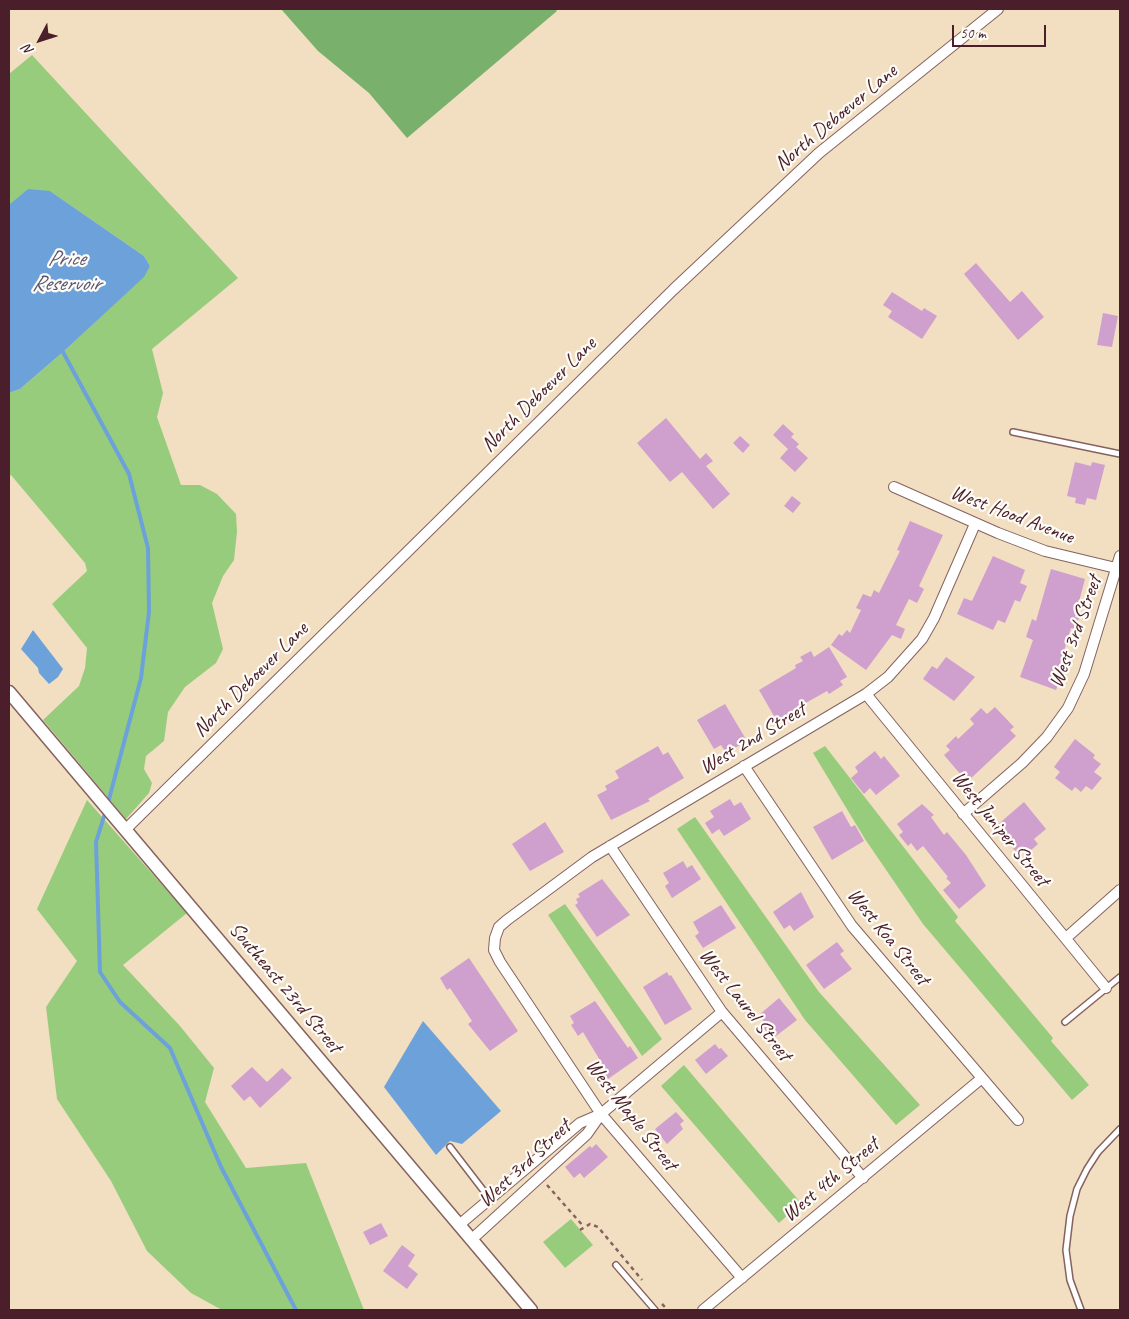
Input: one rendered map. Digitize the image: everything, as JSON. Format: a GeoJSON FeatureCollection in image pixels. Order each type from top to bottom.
{"type":"FeatureCollection","features":[{"type":"Feature","properties":{"kind":"street","name":"North Deboever Lane"},"geometry":{"type":"LineString","coordinates":[[125,830],[674,289],[819,153],[998,9]]}},
{"type":"Feature","properties":{"kind":"street","name":"West Hood Avenue"},"geometry":{"type":"LineString","coordinates":[[894,487],[975,524],[1045,550],[1119,568]]}},
{"type":"Feature","properties":{"kind":"street","name":"West 2nd Street"},"geometry":{"type":"LineString","coordinates":[[495,938],[500,927],[507,920],[610,846],[866,694],[906,659],[922,639],[934,618],[975,524]]}},
{"type":"Feature","properties":{"kind":"street"},"geometry":{"type":"LineString","coordinates":[[1119,568],[1120,556]]}},
{"type":"Feature","properties":{"kind":"street","name":"West 3rd Street"},"geometry":{"type":"LineString","coordinates":[[963,814],[1022,763],[1047,737],[1068,708],[1084,674],[1119,568]]}},
{"type":"Feature","properties":{"kind":"street","name":"Southeast 23rd Street"},"geometry":{"type":"LineString","coordinates":[[9,692],[531,1310]]}},
{"type":"Feature","properties":{"kind":"street","name":"West Juniper Street"},"geometry":{"type":"LineString","coordinates":[[866,694],[1106,988]]}},
{"type":"Feature","properties":{"kind":"street","name":"West Koa Street"},"geometry":{"type":"LineString","coordinates":[[744,766],[852,926],[1018,1120]]}},
{"type":"Feature","properties":{"kind":"street","name":"West Laurel Street"},"geometry":{"type":"LineString","coordinates":[[610,846],[722,1012],[863,1178]]}},
{"type":"Feature","properties":{"kind":"street"},"geometry":{"type":"LineString","coordinates":[[1066,938],[1120,890]]}},
{"type":"Feature","properties":{"kind":"street","name":"West Maple Street"},"geometry":{"type":"LineString","coordinates":[[495,938],[494,950],[500,962],[601,1114],[742,1278]]}},
{"type":"Feature","properties":{"kind":"street","name":"West 3rd Street"},"geometry":{"type":"LineString","coordinates":[[471,1240],[587,1134],[601,1114],[722,1012]]}},
{"type":"Feature","properties":{"kind":"street","name":"West 4th Street"},"geometry":{"type":"LineString","coordinates":[[703,1310],[982,1078]]}},
{"type":"Feature","properties":{"kind":"street","name":"West 3rd Street"},"geometry":{"type":"LineString","coordinates":[[459,1225],[580,1123],[601,1114]]}},
{"type":"Feature","properties":{"kind":"lane"},"geometry":{"type":"LineString","coordinates":[[1013,432],[1120,454]]}},
{"type":"Feature","properties":{"kind":"lane"},"geometry":{"type":"LineString","coordinates":[[1065,1022],[1120,977]]}},
{"type":"Feature","properties":{"kind":"lane"},"geometry":{"type":"LineString","coordinates":[[1081,1310],[1070,1280],[1067,1257],[1070,1216],[1077,1189],[1087,1169],[1098,1152],[1120,1129]]}},
{"type":"Feature","properties":{"kind":"lane"},"geometry":{"type":"LineString","coordinates":[[450,1147],[490,1199]]}},
{"type":"Feature","properties":{"kind":"lane"},"geometry":{"type":"LineString","coordinates":[[616,1264],[655,1310]]}},
{"type":"Feature","properties":{"kind":"path"},"geometry":{"type":"LineString","coordinates":[[539,1176],[584,1227]]}},
{"type":"Feature","properties":{"kind":"green space"},"geometry":{"type":"Polygon","coordinates":[[[281,9],[555,9],[557,11],[407,138],[369,93],[318,51],[281,9]]]}},
{"type":"Feature","properties":{"kind":"green space"},"geometry":{"type":"Polygon","coordinates":[[[32,55],[238,278],[152,349],[163,393],[157,417],[181,485],[200,485],[217,494],[236,514],[237,532],[234,560],[223,576],[212,603],[223,649],[216,663],[185,687],[168,712],[164,741],[146,756],[144,769],[152,783],[149,793],[126,819],[43,720],[79,686],[85,668],[87,648],[52,604],[87,571],[85,563],[11,475],[9,477],[9,393],[20,389],[63,352],[143,277],[150,266],[144,256],[50,191],[9,205],[9,74],[32,55]]]}},
{"type":"Feature","properties":{"kind":"green space"},"geometry":{"type":"Polygon","coordinates":[[[825,746],[958,917],[955,921],[1053,1038],[1051,1041],[1089,1085],[1072,1100],[923,924],[865,839],[813,753],[825,746]]]}},
{"type":"Feature","properties":{"kind":"green space"},"geometry":{"type":"Polygon","coordinates":[[[87,800],[187,913],[123,965],[180,1026],[214,1068],[205,1102],[246,1168],[306,1163],[364,1310],[222,1310],[191,1293],[147,1251],[111,1181],[57,1099],[46,1007],[77,961],[37,909],[87,800]]]}},
{"type":"Feature","properties":{"kind":"green space"},"geometry":{"type":"Polygon","coordinates":[[[695,817],[819,992],[920,1105],[896,1125],[805,1020],[677,829],[695,817]]]}},
{"type":"Feature","properties":{"kind":"green space"},"geometry":{"type":"Polygon","coordinates":[[[565,904],[662,1039],[642,1056],[548,915],[565,904]]]}},
{"type":"Feature","properties":{"kind":"green space"},"geometry":{"type":"Polygon","coordinates":[[[684,1065],[801,1203],[779,1223],[661,1086],[684,1065]]]}},
{"type":"Feature","properties":{"kind":"green space"},"geometry":{"type":"Polygon","coordinates":[[[571,1219],[593,1245],[565,1268],[543,1242],[571,1219]]]}},
{"type":"Feature","properties":{"kind":"water","name":"Price Reservoir"},"geometry":{"type":"Polygon","coordinates":[[[28,189],[50,191],[144,256],[150,266],[144,277],[63,352],[20,389],[9,393],[9,205],[28,189]]]}},
{"type":"Feature","properties":{"kind":"water"},"geometry":{"type":"Polygon","coordinates":[[[33,630],[63,669],[58,677],[49,684],[21,649],[33,630]]]}},
{"type":"Feature","properties":{"kind":"water"},"geometry":{"type":"Polygon","coordinates":[[[423,1021],[501,1111],[462,1144],[450,1141],[436,1155],[384,1087],[423,1021]]]}},
{"type":"Feature","properties":{"kind":"building"},"geometry":{"type":"Polygon","coordinates":[[[976,263],[1010,302],[1022,291],[1044,317],[1018,340],[964,274],[976,263]]]}},
{"type":"Feature","properties":{"kind":"building"},"geometry":{"type":"Polygon","coordinates":[[[892,292],[922,311],[924,308],[937,316],[922,339],[888,317],[892,311],[883,305],[892,292]]]}},
{"type":"Feature","properties":{"kind":"building"},"geometry":{"type":"Polygon","coordinates":[[[1103,313],[1118,316],[1112,347],[1097,345],[1103,313]]]}},
{"type":"Feature","properties":{"kind":"building"},"geometry":{"type":"Polygon","coordinates":[[[666,418],[700,459],[706,453],[713,461],[706,466],[730,494],[713,509],[682,472],[670,482],[637,443],[666,418]]]}},
{"type":"Feature","properties":{"kind":"building"},"geometry":{"type":"Polygon","coordinates":[[[783,424],[794,434],[791,437],[799,444],[796,447],[808,458],[795,472],[780,458],[788,449],[773,435],[783,424]]]}},
{"type":"Feature","properties":{"kind":"building"},"geometry":{"type":"Polygon","coordinates":[[[740,436],[750,445],[743,453],[733,443],[740,436]]]}},
{"type":"Feature","properties":{"kind":"building"},"geometry":{"type":"Polygon","coordinates":[[[1075,462],[1091,466],[1092,462],[1105,465],[1096,500],[1087,498],[1085,505],[1075,503],[1076,498],[1067,496],[1075,462]]]}},
{"type":"Feature","properties":{"kind":"building"},"geometry":{"type":"Polygon","coordinates":[[[792,496],[801,503],[793,513],[784,506],[792,496]]]}},
{"type":"Feature","properties":{"kind":"building"},"geometry":{"type":"Polygon","coordinates":[[[910,521],[943,535],[919,586],[924,589],[917,603],[909,599],[896,625],[905,629],[901,639],[892,635],[866,670],[831,645],[839,634],[842,636],[847,630],[850,633],[861,610],[856,608],[863,594],[871,597],[874,590],[879,593],[900,551],[897,550],[910,521]]]}},
{"type":"Feature","properties":{"kind":"building"},"geometry":{"type":"Polygon","coordinates":[[[993,556],[1025,570],[1020,583],[1027,586],[1020,602],[1015,600],[1005,623],[998,620],[993,630],[957,614],[964,598],[972,601],[993,556]]]}},
{"type":"Feature","properties":{"kind":"building"},"geometry":{"type":"Polygon","coordinates":[[[1051,569],[1085,579],[1075,617],[1079,618],[1075,629],[1071,628],[1057,674],[1061,676],[1056,690],[1020,677],[1033,640],[1026,637],[1032,619],[1036,621],[1051,569]]]}},
{"type":"Feature","properties":{"kind":"building"},"geometry":{"type":"Polygon","coordinates":[[[829,647],[847,677],[840,681],[843,685],[829,694],[827,691],[788,713],[791,716],[778,723],[759,690],[796,668],[795,665],[803,661],[800,657],[811,651],[814,657],[829,647]]]}},
{"type":"Feature","properties":{"kind":"building"},"geometry":{"type":"Polygon","coordinates":[[[946,657],[975,677],[954,701],[923,679],[932,666],[937,669],[946,657]]]}},
{"type":"Feature","properties":{"kind":"building"},"geometry":{"type":"Polygon","coordinates":[[[725,704],[747,741],[726,753],[721,745],[714,749],[697,720],[725,704]]]}},
{"type":"Feature","properties":{"kind":"building"},"geometry":{"type":"Polygon","coordinates":[[[995,707],[1014,727],[1010,730],[1016,736],[967,782],[944,755],[950,750],[946,746],[956,736],[958,739],[974,724],[970,719],[981,708],[987,714],[995,707]]]}},
{"type":"Feature","properties":{"kind":"building"},"geometry":{"type":"Polygon","coordinates":[[[1075,739],[1095,755],[1093,758],[1101,764],[1094,772],[1102,778],[1092,790],[1086,786],[1081,792],[1075,787],[1072,791],[1055,778],[1060,772],[1054,767],[1075,739]]]}},
{"type":"Feature","properties":{"kind":"building"},"geometry":{"type":"Polygon","coordinates":[[[658,746],[663,755],[668,752],[684,778],[648,799],[650,801],[611,820],[597,795],[607,790],[605,786],[619,778],[615,771],[658,746]]]}},
{"type":"Feature","properties":{"kind":"building"},"geometry":{"type":"Polygon","coordinates":[[[875,751],[881,759],[884,756],[900,776],[876,795],[870,788],[864,794],[851,778],[858,772],[855,767],[875,751]]]}},
{"type":"Feature","properties":{"kind":"building"},"geometry":{"type":"Polygon","coordinates":[[[730,799],[734,806],[741,802],[751,819],[724,836],[719,829],[712,834],[705,823],[714,817],[710,811],[730,799]]]}},
{"type":"Feature","properties":{"kind":"building"},"geometry":{"type":"Polygon","coordinates":[[[1024,802],[1046,829],[1034,839],[1038,844],[1029,852],[1025,847],[1017,853],[995,827],[1024,802]]]}},
{"type":"Feature","properties":{"kind":"building"},"geometry":{"type":"Polygon","coordinates":[[[922,804],[934,815],[931,817],[944,835],[947,832],[966,855],[986,886],[959,909],[943,890],[951,883],[946,878],[948,877],[923,846],[917,851],[911,843],[908,846],[899,835],[903,832],[897,824],[922,804]]]}},
{"type":"Feature","properties":{"kind":"building"},"geometry":{"type":"Polygon","coordinates":[[[842,811],[851,827],[855,825],[864,841],[832,860],[813,827],[842,811]]]}},
{"type":"Feature","properties":{"kind":"building"},"geometry":{"type":"Polygon","coordinates":[[[545,822],[564,852],[530,871],[512,844],[545,822]]]}},
{"type":"Feature","properties":{"kind":"building"},"geometry":{"type":"Polygon","coordinates":[[[683,861],[687,868],[692,865],[701,879],[672,898],[665,886],[669,883],[663,873],[683,861]]]}},
{"type":"Feature","properties":{"kind":"building"},"geometry":{"type":"Polygon","coordinates":[[[602,879],[630,915],[597,937],[575,905],[578,903],[576,899],[580,897],[578,894],[602,879]]]}},
{"type":"Feature","properties":{"kind":"building"},"geometry":{"type":"Polygon","coordinates":[[[801,892],[814,917],[794,931],[790,925],[784,929],[773,912],[801,892]]]}},
{"type":"Feature","properties":{"kind":"building"},"geometry":{"type":"Polygon","coordinates":[[[721,905],[736,928],[703,948],[695,936],[699,933],[693,922],[721,905]]]}},
{"type":"Feature","properties":{"kind":"building"},"geometry":{"type":"Polygon","coordinates":[[[837,942],[844,951],[840,954],[852,969],[824,989],[806,965],[837,942]]]}},
{"type":"Feature","properties":{"kind":"building"},"geometry":{"type":"Polygon","coordinates":[[[469,958],[518,1031],[490,1051],[468,1024],[472,1021],[450,988],[447,990],[440,978],[469,958]]]}},
{"type":"Feature","properties":{"kind":"building"},"geometry":{"type":"Polygon","coordinates":[[[667,972],[669,976],[671,975],[692,1009],[665,1025],[643,987],[667,972]]]}},
{"type":"Feature","properties":{"kind":"building"},"geometry":{"type":"Polygon","coordinates":[[[779,998],[797,1020],[772,1039],[762,1026],[765,1023],[759,1015],[779,998]]]}},
{"type":"Feature","properties":{"kind":"building"},"geometry":{"type":"Polygon","coordinates":[[[595,1001],[628,1048],[630,1046],[638,1058],[608,1079],[601,1069],[604,1067],[583,1032],[578,1036],[571,1025],[574,1023],[570,1016],[595,1001]]]}},
{"type":"Feature","properties":{"kind":"building"},"geometry":{"type":"Polygon","coordinates":[[[715,1044],[728,1056],[706,1074],[695,1060],[715,1044]]]}},
{"type":"Feature","properties":{"kind":"building"},"geometry":{"type":"Polygon","coordinates":[[[252,1067],[267,1082],[282,1068],[292,1078],[260,1108],[250,1096],[244,1101],[231,1086],[252,1067]]]}},
{"type":"Feature","properties":{"kind":"building"},"geometry":{"type":"Polygon","coordinates":[[[676,1112],[684,1121],[680,1124],[683,1129],[667,1144],[655,1129],[676,1112]]]}},
{"type":"Feature","properties":{"kind":"building"},"geometry":{"type":"Polygon","coordinates":[[[596,1144],[608,1157],[584,1178],[580,1173],[574,1178],[565,1167],[590,1146],[592,1148],[596,1144]]]}},
{"type":"Feature","properties":{"kind":"building"},"geometry":{"type":"Polygon","coordinates":[[[381,1223],[388,1236],[370,1245],[363,1232],[381,1223]]]}},
{"type":"Feature","properties":{"kind":"building"},"geometry":{"type":"Polygon","coordinates":[[[402,1245],[415,1255],[408,1266],[418,1274],[407,1289],[383,1271],[402,1245]]]}},
{"type":"Feature","properties":{"kind":"waterway"},"geometry":{"type":"LineString","coordinates":[[63,352],[129,474],[148,548],[149,612],[141,678],[108,803]]}},
{"type":"Feature","properties":{"kind":"waterway"},"geometry":{"type":"LineString","coordinates":[[106,810],[96,842],[100,972],[120,1002],[170,1048],[221,1167],[296,1310]]}}]}
